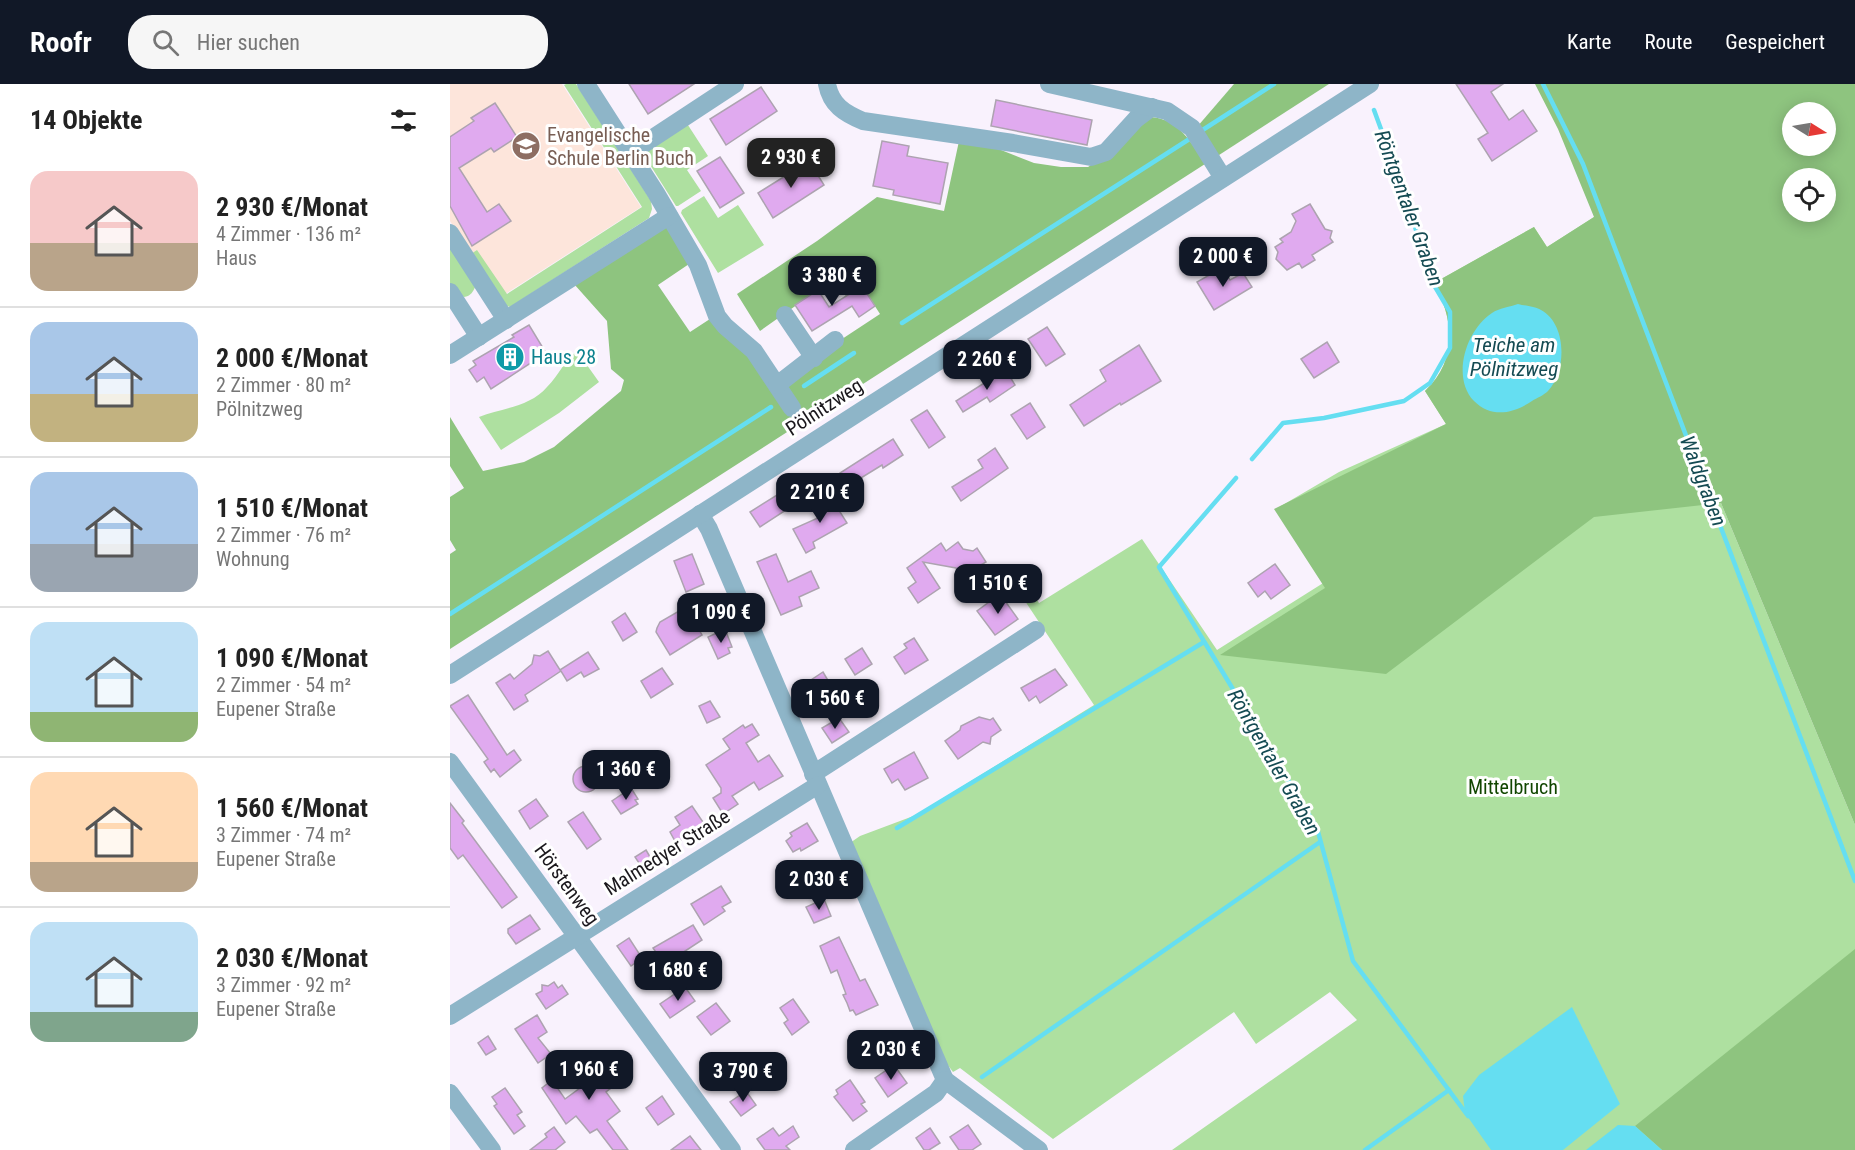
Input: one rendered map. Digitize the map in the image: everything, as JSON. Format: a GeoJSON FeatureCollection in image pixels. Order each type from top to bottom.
{"type":"FeatureCollection","features":[{"type":"Feature","properties":{"kind":"street"},"geometry":{"type":"LineString","coordinates":[[586,84],[698,265],[717,316],[724,326],[754,351],[792,408]]}},
{"type":"Feature","properties":{"kind":"street"},"geometry":{"type":"LineString","coordinates":[[630,153],[735,84]]}},
{"type":"Feature","properties":{"kind":"street"},"geometry":{"type":"LineString","coordinates":[[827,84],[834,102],[842,111],[863,121],[1091,157],[1106,152],[1136,119],[1152,107]]}},
{"type":"Feature","properties":{"kind":"street"},"geometry":{"type":"LineString","coordinates":[[1049,84],[1167,111],[1192,128],[1223,178]]}},
{"type":"Feature","properties":{"kind":"street"},"geometry":{"type":"LineString","coordinates":[[1117,84],[1126,101]]}},
{"type":"Feature","properties":{"kind":"street","name":"Pölnitzweg"},"geometry":{"type":"LineString","coordinates":[[450,675],[1370,84]]}},
{"type":"Feature","properties":{"kind":"street"},"geometry":{"type":"LineString","coordinates":[[450,355],[669,216]]}},
{"type":"Feature","properties":{"kind":"street"},"geometry":{"type":"LineString","coordinates":[[450,233],[506,320]]}},
{"type":"Feature","properties":{"kind":"street"},"geometry":{"type":"LineString","coordinates":[[450,292],[479,337]]}},
{"type":"Feature","properties":{"kind":"street"},"geometry":{"type":"LineString","coordinates":[[785,315],[814,358]]}},
{"type":"Feature","properties":{"kind":"street"},"geometry":{"type":"LineString","coordinates":[[777,385],[835,340]]}},
{"type":"Feature","properties":{"kind":"street"},"geometry":{"type":"LineString","coordinates":[[700,514],[709,529],[815,780],[848,849],[945,1080],[1039,1150]]}},
{"type":"Feature","properties":{"kind":"street","name":"Malmedyer Straße"},"geometry":{"type":"LineString","coordinates":[[450,1016],[815,780],[1036,630]]}},
{"type":"Feature","properties":{"kind":"street","name":"Hörstenweg"},"geometry":{"type":"LineString","coordinates":[[450,762],[732,1150]]}},
{"type":"Feature","properties":{"kind":"street"},"geometry":{"type":"LineString","coordinates":[[854,1150],[936,1093],[945,1080]]}},
{"type":"Feature","properties":{"kind":"street"},"geometry":{"type":"LineString","coordinates":[[450,1093],[492,1150]]}},
{"type":"Feature","properties":{"kind":"shaded area","name":"Evangelische Schule Berlin Buch"},"geometry":{"type":"Polygon","coordinates":[[[450,84],[562,84],[641,207],[499,298],[450,221],[450,84]]]}},
{"type":"Feature","properties":{"kind":"green space"},"geometry":{"type":"Polygon","coordinates":[[[576,84],[651,201],[652,209],[649,218],[510,307],[507,306],[471,254],[477,250],[507,294],[642,207],[564,85],[576,84]]]}},
{"type":"Feature","properties":{"kind":"green space"},"geometry":{"type":"Polygon","coordinates":[[[1234,84],[1329,84],[1216,157],[1197,127],[1234,84]]]}},
{"type":"Feature","properties":{"kind":"green space"},"geometry":{"type":"Polygon","coordinates":[[[1535,84],[1855,84],[1855,825],[1721,503],[1594,517],[1386,674],[1220,655],[1325,588],[1274,509],[1446,424],[1425,391],[1436,379],[1448,353],[1449,325],[1441,297],[1434,283],[1534,227],[1547,247],[1594,217],[1558,129],[1535,84]]]}},
{"type":"Feature","properties":{"kind":"green space"},"geometry":{"type":"Polygon","coordinates":[[[1150,117],[1160,118],[1176,127],[1189,140],[1205,164],[807,420],[784,386],[839,341],[880,314],[862,286],[846,296],[835,286],[818,290],[760,331],[737,294],[817,241],[877,197],[944,211],[959,141],[991,146],[1034,163],[1061,167],[1088,167],[1111,152],[1150,117]]]}},
{"type":"Feature","properties":{"kind":"green space"},"geometry":{"type":"Polygon","coordinates":[[[686,122],[708,156],[687,170],[701,191],[676,206],[642,152],[686,122]]]}},
{"type":"Feature","properties":{"kind":"green space"},"geometry":{"type":"Polygon","coordinates":[[[704,196],[718,218],[738,205],[764,245],[718,273],[681,213],[682,210],[704,196]]]}},
{"type":"Feature","properties":{"kind":"green space","name":"Mittelbruch"},"geometry":{"type":"Polygon","coordinates":[[[1594,217],[1702,505],[1721,503],[1855,825],[1855,1150],[1172,1150],[1357,1020],[1330,992],[1256,1044],[1234,1012],[1053,1139],[960,1068],[953,1072],[941,1056],[847,845],[860,836],[916,815],[1094,705],[1025,601],[1033,593],[1039,603],[1142,539],[1217,650],[1328,580],[1281,506],[1339,472],[1446,424],[1425,391],[1436,379],[1448,353],[1449,325],[1441,297],[1434,283],[1534,227],[1547,247],[1594,217]]]}},
{"type":"Feature","properties":{"kind":"green space"},"geometry":{"type":"Polygon","coordinates":[[[662,225],[672,230],[692,262],[658,285],[690,332],[713,317],[752,357],[798,425],[450,649],[450,554],[456,550],[450,540],[450,497],[464,488],[450,466],[450,417],[483,471],[524,462],[554,447],[621,391],[624,380],[611,369],[607,321],[574,284],[662,225]]]}},
{"type":"Feature","properties":{"kind":"green space"},"geometry":{"type":"Polygon","coordinates":[[[450,241],[476,285],[472,293],[464,297],[450,286],[450,241]]]}},
{"type":"Feature","properties":{"kind":"green space"},"geometry":{"type":"Polygon","coordinates":[[[577,351],[599,382],[559,413],[501,450],[479,417],[524,403],[540,394],[577,351]]]}},
{"type":"Feature","properties":{"kind":"green space"},"geometry":{"type":"Polygon","coordinates":[[[1855,949],[1855,1150],[1662,1150],[1635,1126],[1855,949]]]}},
{"type":"Feature","properties":{"kind":"water","name":"Teiche am Pölnitzweg"},"geometry":{"type":"Polygon","coordinates":[[[1518,304],[1541,310],[1556,326],[1561,348],[1559,372],[1548,391],[1542,395],[1518,409],[1496,412],[1481,407],[1467,391],[1463,380],[1465,354],[1475,331],[1483,321],[1495,311],[1518,304]]]}},
{"type":"Feature","properties":{"kind":"water"},"geometry":{"type":"Polygon","coordinates":[[[1572,1007],[1620,1104],[1563,1150],[1491,1150],[1465,1113],[1463,1096],[1479,1075],[1572,1007]]]}},
{"type":"Feature","properties":{"kind":"water"},"geometry":{"type":"Polygon","coordinates":[[[1618,1125],[1635,1126],[1662,1150],[1586,1150],[1618,1125]]]}},
{"type":"Feature","properties":{"kind":"building"},"geometry":{"type":"Polygon","coordinates":[[[629,84],[694,84],[648,114],[629,84]]]}},
{"type":"Feature","properties":{"kind":"building"},"geometry":{"type":"Polygon","coordinates":[[[1456,84],[1503,84],[1491,92],[1509,120],[1523,110],[1537,131],[1492,161],[1478,139],[1488,133],[1456,84]]]}},
{"type":"Feature","properties":{"kind":"building"},"geometry":{"type":"Polygon","coordinates":[[[761,87],[777,111],[726,145],[710,119],[761,87]]]}},
{"type":"Feature","properties":{"kind":"building"},"geometry":{"type":"Polygon","coordinates":[[[996,100],[1092,120],[1087,145],[991,126],[996,100]]]}},
{"type":"Feature","properties":{"kind":"building"},"geometry":{"type":"Polygon","coordinates":[[[495,103],[517,137],[494,152],[491,148],[459,168],[487,212],[499,204],[511,221],[472,246],[450,206],[450,137],[474,121],[471,118],[495,103]]]}},
{"type":"Feature","properties":{"kind":"building"},"geometry":{"type":"Polygon","coordinates":[[[882,141],[909,146],[907,156],[948,163],[940,204],[893,195],[894,190],[873,186],[882,141]]]}},
{"type":"Feature","properties":{"kind":"building"},"geometry":{"type":"Polygon","coordinates":[[[720,157],[744,193],[720,208],[697,171],[720,157]]]}},
{"type":"Feature","properties":{"kind":"building"},"geometry":{"type":"Polygon","coordinates":[[[809,161],[824,185],[773,218],[758,193],[809,161]]]}},
{"type":"Feature","properties":{"kind":"building"},"geometry":{"type":"Polygon","coordinates":[[[1310,204],[1325,229],[1332,231],[1330,238],[1333,242],[1312,255],[1315,260],[1302,268],[1299,263],[1287,270],[1276,259],[1278,252],[1275,247],[1283,242],[1280,239],[1291,232],[1296,221],[1292,214],[1310,204]]]}},
{"type":"Feature","properties":{"kind":"building"},"geometry":{"type":"Polygon","coordinates":[[[1218,270],[1223,278],[1227,275],[1230,280],[1243,273],[1252,287],[1214,310],[1197,282],[1218,270]]]}},
{"type":"Feature","properties":{"kind":"building"},"geometry":{"type":"Polygon","coordinates":[[[862,286],[875,306],[859,317],[852,306],[812,331],[795,305],[818,290],[829,307],[862,286]]]}},
{"type":"Feature","properties":{"kind":"building","name":"Haus 28"},"geometry":{"type":"Polygon","coordinates":[[[529,325],[546,353],[491,389],[484,377],[477,382],[469,370],[476,365],[473,361],[514,337],[512,335],[529,325]]]}},
{"type":"Feature","properties":{"kind":"building"},"geometry":{"type":"Polygon","coordinates":[[[1047,327],[1065,354],[1046,366],[1028,339],[1047,327]]]}},
{"type":"Feature","properties":{"kind":"building"},"geometry":{"type":"Polygon","coordinates":[[[1327,342],[1339,362],[1314,378],[1301,359],[1327,342]]]}},
{"type":"Feature","properties":{"kind":"building"},"geometry":{"type":"Polygon","coordinates":[[[1139,345],[1161,381],[1084,426],[1070,405],[1106,381],[1100,370],[1139,345]]]}},
{"type":"Feature","properties":{"kind":"building"},"geometry":{"type":"Polygon","coordinates":[[[1003,371],[1007,376],[1009,375],[1015,385],[990,402],[987,397],[963,412],[956,401],[1003,371]]]}},
{"type":"Feature","properties":{"kind":"building"},"geometry":{"type":"Polygon","coordinates":[[[1030,403],[1045,427],[1027,439],[1011,415],[1030,403]]]}},
{"type":"Feature","properties":{"kind":"building"},"geometry":{"type":"Polygon","coordinates":[[[927,410],[945,437],[929,448],[911,420],[927,410]]]}},
{"type":"Feature","properties":{"kind":"building"},"geometry":{"type":"Polygon","coordinates":[[[893,439],[903,455],[848,486],[840,473],[893,439]]]}},
{"type":"Feature","properties":{"kind":"building"},"geometry":{"type":"Polygon","coordinates":[[[995,448],[1008,468],[961,501],[952,487],[983,468],[978,460],[995,448]]]}},
{"type":"Feature","properties":{"kind":"building"},"geometry":{"type":"Polygon","coordinates":[[[777,495],[786,510],[760,527],[750,512],[777,495]]]}},
{"type":"Feature","properties":{"kind":"building"},"geometry":{"type":"Polygon","coordinates":[[[826,497],[832,506],[835,504],[847,523],[813,542],[815,548],[806,553],[793,529],[818,518],[811,507],[826,497]]]}},
{"type":"Feature","properties":{"kind":"building"},"geometry":{"type":"Polygon","coordinates":[[[958,542],[963,549],[973,551],[977,548],[986,562],[962,576],[956,568],[923,562],[940,588],[918,603],[908,588],[916,582],[907,568],[941,543],[946,551],[958,542]]]}},
{"type":"Feature","properties":{"kind":"building"},"geometry":{"type":"Polygon","coordinates":[[[692,554],[704,584],[686,592],[674,561],[692,554]]]}},
{"type":"Feature","properties":{"kind":"building"},"geometry":{"type":"Polygon","coordinates":[[[776,554],[788,582],[811,571],[819,588],[799,597],[802,606],[781,615],[757,562],[776,554]]]}},
{"type":"Feature","properties":{"kind":"building"},"geometry":{"type":"Polygon","coordinates":[[[1275,564],[1290,585],[1271,599],[1265,591],[1258,597],[1248,583],[1275,564]]]}},
{"type":"Feature","properties":{"kind":"building"},"geometry":{"type":"Polygon","coordinates":[[[1000,594],[1018,619],[995,635],[977,611],[1000,594]]]}},
{"type":"Feature","properties":{"kind":"building"},"geometry":{"type":"Polygon","coordinates":[[[686,607],[702,635],[670,655],[656,632],[657,628],[660,622],[686,607]]]}},
{"type":"Feature","properties":{"kind":"building"},"geometry":{"type":"Polygon","coordinates":[[[625,613],[637,632],[623,641],[612,622],[625,613]]]}},
{"type":"Feature","properties":{"kind":"building"},"geometry":{"type":"Polygon","coordinates":[[[725,629],[732,647],[728,648],[730,653],[718,659],[708,637],[725,629]]]}},
{"type":"Feature","properties":{"kind":"building"},"geometry":{"type":"Polygon","coordinates":[[[914,638],[928,660],[905,674],[894,657],[907,648],[904,644],[914,638]]]}},
{"type":"Feature","properties":{"kind":"building"},"geometry":{"type":"Polygon","coordinates":[[[862,648],[872,664],[855,675],[845,659],[862,648]]]}},
{"type":"Feature","properties":{"kind":"building"},"geometry":{"type":"Polygon","coordinates":[[[548,651],[560,670],[588,652],[599,669],[584,677],[581,672],[567,681],[561,671],[525,695],[528,701],[514,710],[496,683],[510,674],[514,679],[532,664],[534,655],[540,656],[548,651]]]}},
{"type":"Feature","properties":{"kind":"building"},"geometry":{"type":"Polygon","coordinates":[[[662,668],[673,684],[651,698],[641,681],[662,668]]]}},
{"type":"Feature","properties":{"kind":"building"},"geometry":{"type":"Polygon","coordinates":[[[1055,669],[1067,685],[1040,703],[1036,696],[1029,701],[1021,688],[1055,669]]]}},
{"type":"Feature","properties":{"kind":"building"},"geometry":{"type":"Polygon","coordinates":[[[823,672],[833,689],[816,700],[805,684],[823,672]]]}},
{"type":"Feature","properties":{"kind":"building"},"geometry":{"type":"Polygon","coordinates":[[[468,695],[507,755],[514,750],[521,760],[500,777],[494,769],[491,772],[484,762],[488,759],[450,706],[468,695]]]}},
{"type":"Feature","properties":{"kind":"building"},"geometry":{"type":"Polygon","coordinates":[[[710,701],[720,717],[707,723],[699,706],[710,701]]]}},
{"type":"Feature","properties":{"kind":"building"},"geometry":{"type":"Polygon","coordinates":[[[979,717],[990,720],[993,718],[1001,730],[991,737],[990,744],[983,742],[958,759],[945,741],[960,730],[961,726],[979,717]]]}},
{"type":"Feature","properties":{"kind":"building"},"geometry":{"type":"Polygon","coordinates":[[[839,718],[849,732],[832,743],[822,728],[839,718]]]}},
{"type":"Feature","properties":{"kind":"building"},"geometry":{"type":"Polygon","coordinates":[[[752,724],[759,735],[746,743],[758,762],[769,755],[783,776],[759,790],[754,782],[732,796],[738,804],[723,814],[713,798],[721,793],[721,788],[706,765],[730,749],[723,739],[743,725],[745,728],[752,724]]]}},
{"type":"Feature","properties":{"kind":"building"},"geometry":{"type":"Polygon","coordinates":[[[914,752],[928,778],[905,790],[898,779],[892,783],[884,769],[914,752]]]}},
{"type":"Feature","properties":{"kind":"building"},"geometry":{"type":"Polygon","coordinates":[[[586,766],[595,770],[599,779],[595,788],[586,792],[577,788],[573,779],[577,770],[586,766]]]}},
{"type":"Feature","properties":{"kind":"building"},"geometry":{"type":"Polygon","coordinates":[[[631,788],[638,799],[635,800],[638,804],[621,814],[612,801],[631,788]]]}},
{"type":"Feature","properties":{"kind":"building"},"geometry":{"type":"Polygon","coordinates":[[[536,799],[548,816],[530,829],[519,811],[536,799]]]}},
{"type":"Feature","properties":{"kind":"building"},"geometry":{"type":"Polygon","coordinates":[[[450,803],[464,821],[462,823],[517,897],[502,908],[463,855],[458,859],[450,848],[450,803]]]}},
{"type":"Feature","properties":{"kind":"building"},"geometry":{"type":"Polygon","coordinates":[[[692,806],[705,825],[676,843],[670,832],[680,825],[675,817],[692,806]]]}},
{"type":"Feature","properties":{"kind":"building"},"geometry":{"type":"Polygon","coordinates":[[[583,812],[601,839],[587,849],[568,822],[583,812]]]}},
{"type":"Feature","properties":{"kind":"building"},"geometry":{"type":"Polygon","coordinates":[[[807,823],[818,841],[801,851],[800,848],[793,852],[786,841],[792,836],[790,833],[807,823]]]}},
{"type":"Feature","properties":{"kind":"building"},"geometry":{"type":"Polygon","coordinates":[[[646,850],[653,862],[643,869],[635,857],[646,850]]]}},
{"type":"Feature","properties":{"kind":"building"},"geometry":{"type":"Polygon","coordinates":[[[721,886],[731,902],[722,907],[725,911],[704,925],[691,904],[721,886]]]}},
{"type":"Feature","properties":{"kind":"building"},"geometry":{"type":"Polygon","coordinates":[[[824,899],[831,916],[814,923],[806,907],[824,899]]]}},
{"type":"Feature","properties":{"kind":"building"},"geometry":{"type":"Polygon","coordinates":[[[530,915],[540,929],[516,944],[508,933],[508,929],[530,915]]]}},
{"type":"Feature","properties":{"kind":"building"},"geometry":{"type":"Polygon","coordinates":[[[693,925],[702,940],[673,959],[670,956],[662,961],[653,948],[693,925]]]}},
{"type":"Feature","properties":{"kind":"building"},"geometry":{"type":"Polygon","coordinates":[[[839,937],[860,981],[865,979],[878,1005],[856,1015],[853,1010],[850,1011],[843,995],[846,994],[837,970],[831,973],[820,946],[839,937]]]}},
{"type":"Feature","properties":{"kind":"building"},"geometry":{"type":"Polygon","coordinates":[[[629,938],[642,958],[631,966],[617,946],[629,938]]]}},
{"type":"Feature","properties":{"kind":"building"},"geometry":{"type":"Polygon","coordinates":[[[554,982],[558,988],[562,985],[568,994],[546,1009],[536,994],[542,991],[542,985],[548,986],[554,982]]]}},
{"type":"Feature","properties":{"kind":"building"},"geometry":{"type":"Polygon","coordinates":[[[685,987],[695,1001],[670,1018],[660,1004],[685,987]]]}},
{"type":"Feature","properties":{"kind":"building"},"geometry":{"type":"Polygon","coordinates":[[[793,999],[809,1022],[792,1035],[784,1023],[788,1020],[780,1008],[793,999]]]}},
{"type":"Feature","properties":{"kind":"building"},"geometry":{"type":"Polygon","coordinates":[[[716,1003],[730,1021],[711,1035],[697,1017],[716,1003]]]}},
{"type":"Feature","properties":{"kind":"building"},"geometry":{"type":"Polygon","coordinates":[[[537,1015],[547,1032],[538,1038],[551,1054],[538,1063],[515,1029],[537,1015]]]}},
{"type":"Feature","properties":{"kind":"building"},"geometry":{"type":"Polygon","coordinates":[[[488,1036],[496,1049],[486,1055],[478,1043],[488,1036]]]}},
{"type":"Feature","properties":{"kind":"building"},"geometry":{"type":"Polygon","coordinates":[[[599,1054],[606,1064],[599,1069],[611,1088],[606,1092],[620,1111],[607,1121],[628,1150],[613,1150],[597,1129],[590,1133],[576,1116],[566,1124],[542,1088],[552,1080],[565,1099],[584,1085],[573,1070],[576,1068],[572,1063],[583,1056],[588,1062],[599,1054]]]}},
{"type":"Feature","properties":{"kind":"building"},"geometry":{"type":"Polygon","coordinates":[[[894,1065],[907,1083],[888,1097],[875,1078],[894,1065]]]}},
{"type":"Feature","properties":{"kind":"building"},"geometry":{"type":"Polygon","coordinates":[[[850,1080],[865,1102],[861,1104],[867,1111],[853,1121],[834,1097],[838,1094],[836,1090],[850,1080]]]}},
{"type":"Feature","properties":{"kind":"building"},"geometry":{"type":"Polygon","coordinates":[[[505,1088],[522,1112],[517,1115],[525,1126],[514,1134],[494,1106],[497,1104],[492,1097],[505,1088]]]}},
{"type":"Feature","properties":{"kind":"building"},"geometry":{"type":"Polygon","coordinates":[[[746,1091],[756,1105],[741,1116],[730,1102],[746,1091]]]}},
{"type":"Feature","properties":{"kind":"building"},"geometry":{"type":"Polygon","coordinates":[[[662,1096],[674,1114],[658,1125],[646,1108],[662,1096]]]}},
{"type":"Feature","properties":{"kind":"building"},"geometry":{"type":"Polygon","coordinates":[[[968,1125],[981,1144],[972,1150],[959,1150],[950,1137],[968,1125]]]}},
{"type":"Feature","properties":{"kind":"building"},"geometry":{"type":"Polygon","coordinates":[[[793,1126],[799,1137],[786,1146],[790,1150],[765,1150],[757,1139],[773,1128],[779,1136],[793,1126]]]}},
{"type":"Feature","properties":{"kind":"building"},"geometry":{"type":"Polygon","coordinates":[[[554,1127],[565,1142],[555,1150],[530,1150],[547,1137],[545,1134],[554,1127]]]}},
{"type":"Feature","properties":{"kind":"building"},"geometry":{"type":"Polygon","coordinates":[[[930,1128],[940,1143],[929,1150],[924,1150],[916,1138],[930,1128]]]}},
{"type":"Feature","properties":{"kind":"building"},"geometry":{"type":"Polygon","coordinates":[[[690,1136],[701,1150],[671,1150],[690,1136]]]}},
{"type":"Feature","properties":{"kind":"waterway"},"geometry":{"type":"LineString","coordinates":[[1198,133],[1274,84]]}},
{"type":"Feature","properties":{"kind":"waterway","name":"Waldgraben"},"geometry":{"type":"LineString","coordinates":[[1543,84],[1583,164],[1855,881]]}},
{"type":"Feature","properties":{"kind":"waterway","name":"Röntgentaler Graben"},"geometry":{"type":"LineString","coordinates":[[1252,459],[1283,423],[1324,418],[1404,401],[1430,383],[1450,348],[1450,312],[1431,280],[1407,200],[1374,110]]}},
{"type":"Feature","properties":{"kind":"waterway"},"geometry":{"type":"LineString","coordinates":[[902,323],[1191,138]]}},
{"type":"Feature","properties":{"kind":"waterway"},"geometry":{"type":"LineString","coordinates":[[804,386],[854,353]]}},
{"type":"Feature","properties":{"kind":"waterway"},"geometry":{"type":"LineString","coordinates":[[450,614],[771,407]]}},
{"type":"Feature","properties":{"kind":"waterway","name":"Röntgentaler Graben"},"geometry":{"type":"LineString","coordinates":[[1236,478],[1159,567],[1317,828],[1353,961],[1468,1116]]}},
{"type":"Feature","properties":{"kind":"waterway"},"geometry":{"type":"LineString","coordinates":[[897,828],[1204,642]]}},
{"type":"Feature","properties":{"kind":"waterway"},"geometry":{"type":"LineString","coordinates":[[982,1077],[1320,842]]}},
{"type":"Feature","properties":{"kind":"waterway"},"geometry":{"type":"LineString","coordinates":[[1365,1150],[1449,1090]]}},
{"type":"Feature","properties":{"kind":"place","name":"Evangelische Schule Berlin Buch"},"geometry":{"type":"Point","coordinates":[526,146]}},
{"type":"Feature","properties":{"kind":"place","name":"Haus 28"},"geometry":{"type":"Point","coordinates":[510,357]}}]}
